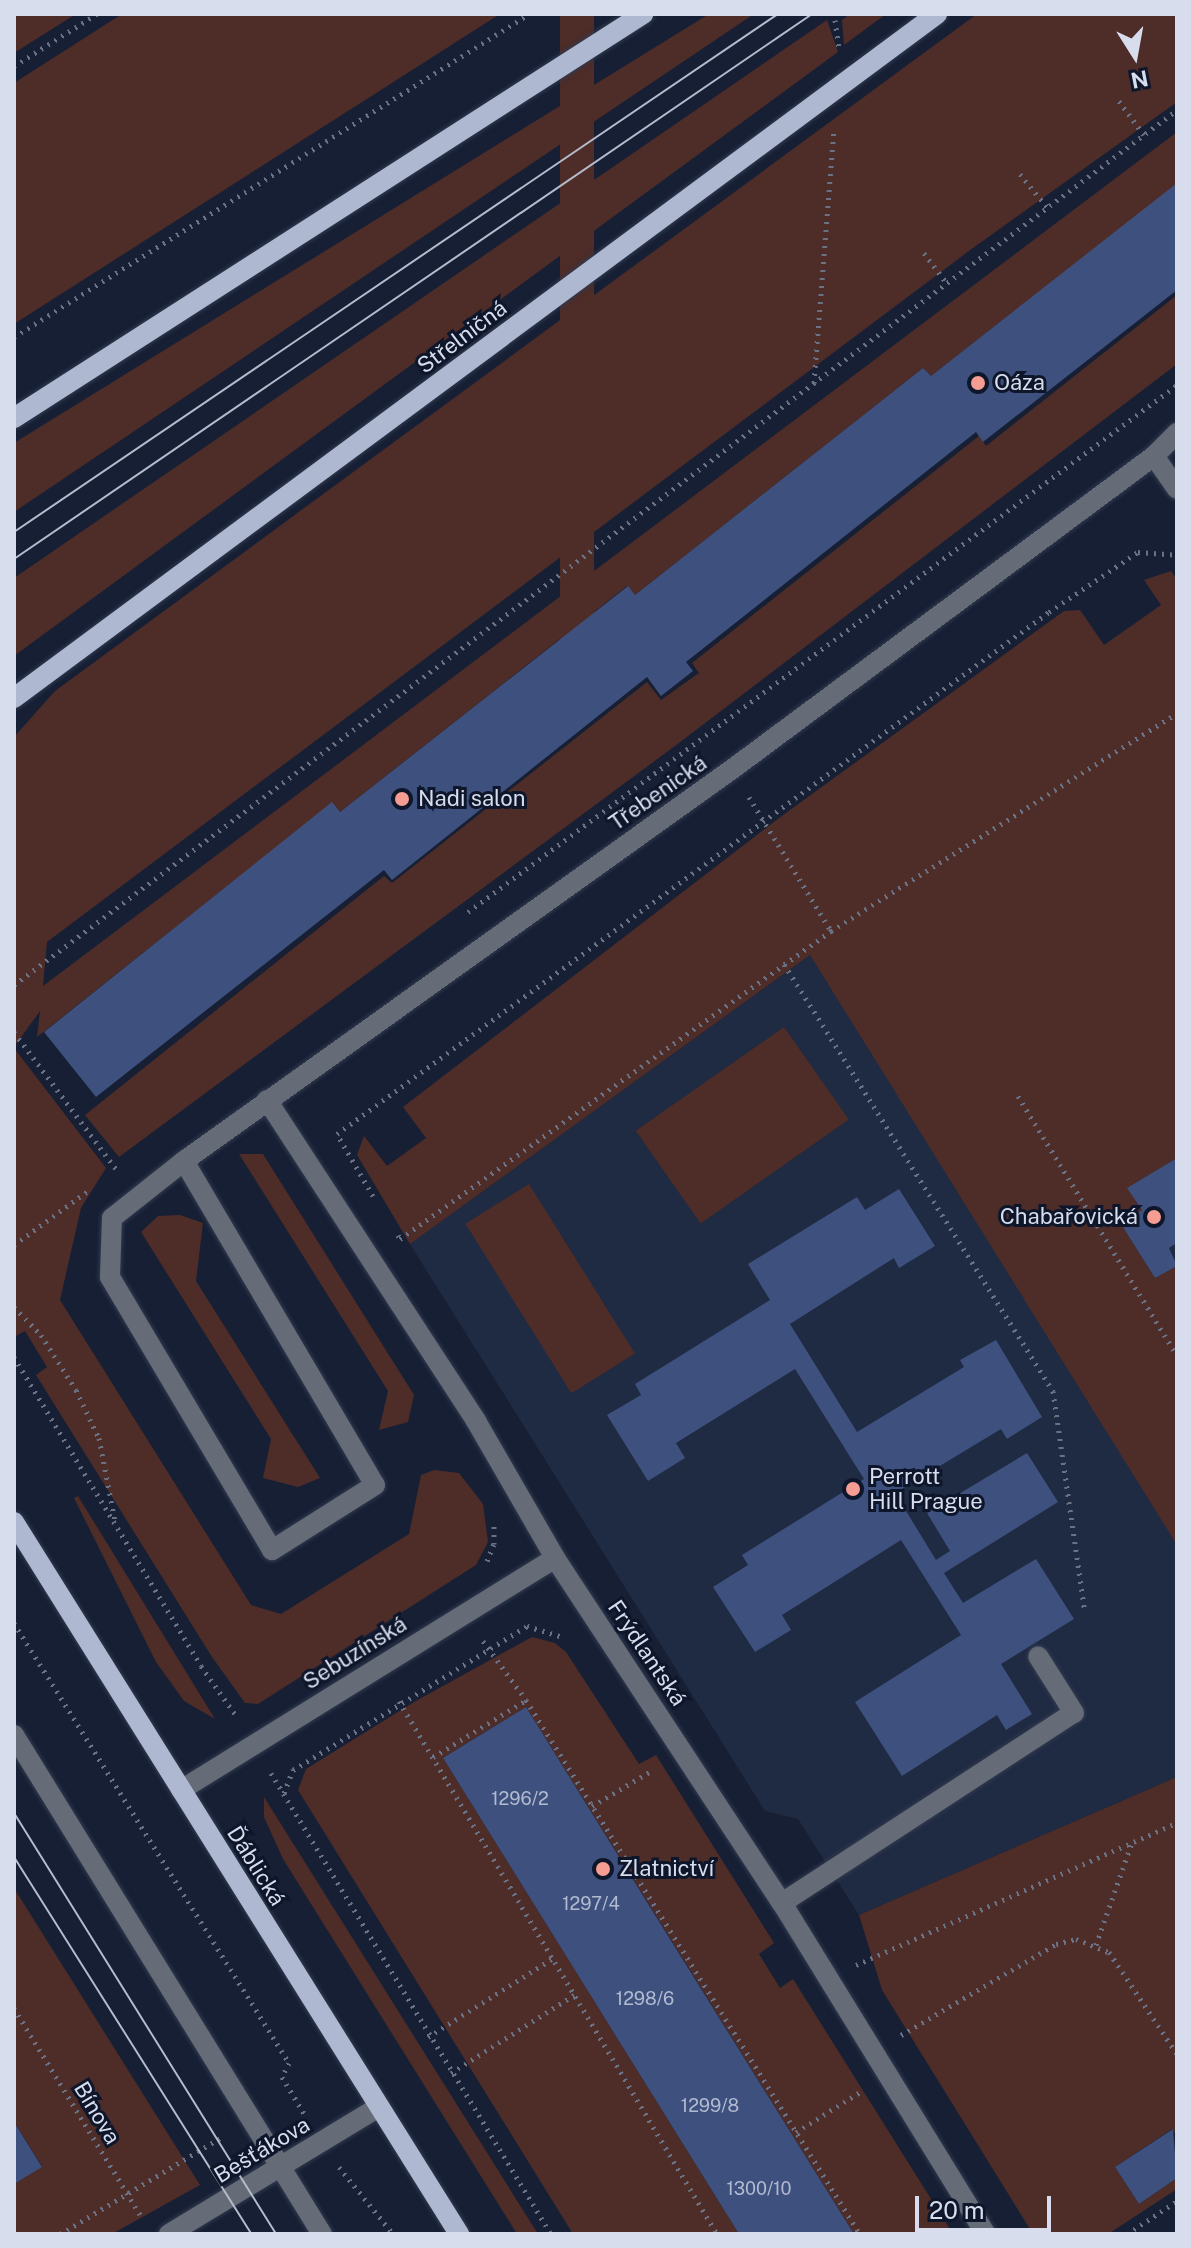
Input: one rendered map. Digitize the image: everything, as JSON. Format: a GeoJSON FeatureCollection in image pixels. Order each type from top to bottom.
{"type":"FeatureCollection","features":[{"type":"Feature","properties":{"kind":"main road"},"geometry":{"type":"LineString","coordinates":[[14,418],[643,14]]}},
{"type":"Feature","properties":{"kind":"main road","name":"Střelničná"},"geometry":{"type":"LineString","coordinates":[[14,698],[937,14]]}},
{"type":"Feature","properties":{"kind":"main road","name":"Ďáblická"},"geometry":{"type":"LineString","coordinates":[[14,1522],[459,2234]]}},
{"type":"Feature","properties":{"kind":"street","name":"Třebenická"},"geometry":{"type":"LineString","coordinates":[[184,1161],[731,770],[1154,456],[1177,433]]}},
{"type":"Feature","properties":{"kind":"street"},"geometry":{"type":"LineString","coordinates":[[1154,456],[1177,489]]}},
{"type":"Feature","properties":{"kind":"street","name":"Frýdlantská"},"geometry":{"type":"LineString","coordinates":[[267,1100],[476,1421],[555,1558],[782,1903],[827,1982],[986,2234]]}},
{"type":"Feature","properties":{"kind":"street"},"geometry":{"type":"LineString","coordinates":[[184,1161],[375,1485],[272,1550],[110,1277],[112,1218],[184,1161]]}},
{"type":"Feature","properties":{"kind":"street","name":"Sebuzínská"},"geometry":{"type":"LineString","coordinates":[[181,1790],[555,1558]]}},
{"type":"Feature","properties":{"kind":"street"},"geometry":{"type":"LineString","coordinates":[[782,1903],[1074,1713],[1038,1656]]}},
{"type":"Feature","properties":{"kind":"street"},"geometry":{"type":"LineString","coordinates":[[14,1735],[322,2234]]}},
{"type":"Feature","properties":{"kind":"street","name":"Bešťákova"},"geometry":{"type":"LineString","coordinates":[[169,2234],[379,2107]]}},
{"type":"Feature","properties":{"kind":"path"},"geometry":{"type":"LineString","coordinates":[[14,66],[97,14]]}},
{"type":"Feature","properties":{"kind":"path"},"geometry":{"type":"LineString","coordinates":[[14,337],[529,14]]}},
{"type":"Feature","properties":{"kind":"path"},"geometry":{"type":"LineString","coordinates":[[814,383],[835,124],[845,83],[835,20]]}},
{"type":"Feature","properties":{"kind":"path"},"geometry":{"type":"LineString","coordinates":[[1119,101],[1144,135]]}},
{"type":"Feature","properties":{"kind":"path"},"geometry":{"type":"LineString","coordinates":[[14,985],[1177,110]]}},
{"type":"Feature","properties":{"kind":"path"},"geometry":{"type":"LineString","coordinates":[[1020,174],[1047,207]]}},
{"type":"Feature","properties":{"kind":"path"},"geometry":{"type":"LineString","coordinates":[[924,253],[947,283]]}},
{"type":"Feature","properties":{"kind":"path"},"geometry":{"type":"LineString","coordinates":[[831,931],[764,817],[708,736],[1177,385]]}},
{"type":"Feature","properties":{"kind":"path"},"geometry":{"type":"LineString","coordinates":[[378,1203],[337,1134],[764,817],[1138,552],[1176,552]]}},
{"type":"Feature","properties":{"kind":"path"},"geometry":{"type":"LineString","coordinates":[[400,1239],[831,931],[1177,713]]}},
{"type":"Feature","properties":{"kind":"path"},"geometry":{"type":"LineString","coordinates":[[784,964],[1053,1391],[1085,1612]]}},
{"type":"Feature","properties":{"kind":"path"},"geometry":{"type":"LineString","coordinates":[[14,1032],[117,1170]]}},
{"type":"Feature","properties":{"kind":"path"},"geometry":{"type":"LineString","coordinates":[[1018,1096],[1177,1355]]}},
{"type":"Feature","properties":{"kind":"path"},"geometry":{"type":"LineString","coordinates":[[393,1227],[409,1252]]}},
{"type":"Feature","properties":{"kind":"path"},"geometry":{"type":"LineString","coordinates":[[14,1307],[41,1335],[99,1438],[116,1526]]}},
{"type":"Feature","properties":{"kind":"path"},"geometry":{"type":"LineString","coordinates":[[14,1357],[284,1793],[428,2037],[551,2234]]}},
{"type":"Feature","properties":{"kind":"path"},"geometry":{"type":"LineString","coordinates":[[14,1623],[289,2063],[282,2077],[257,2095],[238,2127],[60,2234]]}},
{"type":"Feature","properties":{"kind":"path"},"geometry":{"type":"LineString","coordinates":[[284,1793],[293,1770],[399,1701],[527,1626],[561,1633],[569,1646]]}},
{"type":"Feature","properties":{"kind":"path"},"geometry":{"type":"LineString","coordinates":[[487,1648],[526,1700],[860,2234]]}},
{"type":"Feature","properties":{"kind":"path"},"geometry":{"type":"LineString","coordinates":[[433,1757],[526,1700]]}},
{"type":"Feature","properties":{"kind":"path"},"geometry":{"type":"LineString","coordinates":[[399,1701],[717,2234]]}},
{"type":"Feature","properties":{"kind":"path"},"geometry":{"type":"LineString","coordinates":[[643,1759],[651,1771]]}},
{"type":"Feature","properties":{"kind":"path"},"geometry":{"type":"LineString","coordinates":[[592,1806],[659,1766]]}},
{"type":"Feature","properties":{"kind":"path"},"geometry":{"type":"LineString","coordinates":[[827,1982],[1177,1823]]}},
{"type":"Feature","properties":{"kind":"path"},"geometry":{"type":"LineString","coordinates":[[1096,1945],[1132,1842]]}},
{"type":"Feature","properties":{"kind":"path"},"geometry":{"type":"LineString","coordinates":[[899,2036],[1056,1944],[1076,1939],[1109,1952],[1177,2054]]}},
{"type":"Feature","properties":{"kind":"path"},"geometry":{"type":"LineString","coordinates":[[428,2037],[552,1959]]}},
{"type":"Feature","properties":{"kind":"path"},"geometry":{"type":"LineString","coordinates":[[451,2073],[574,1995]]}},
{"type":"Feature","properties":{"kind":"path","name":"Bínova"},"geometry":{"type":"LineString","coordinates":[[14,2008],[144,2221]]}},
{"type":"Feature","properties":{"kind":"path"},"geometry":{"type":"LineString","coordinates":[[796,2132],[887,2076]]}},
{"type":"Feature","properties":{"kind":"path"},"geometry":{"type":"LineString","coordinates":[[282,2077],[322,2142],[393,2234]]}},
{"type":"Feature","properties":{"kind":"path"},"geometry":{"type":"LineString","coordinates":[[1127,2234],[1177,2201]]}},
{"type":"Feature","properties":{"kind":"shaded area"},"geometry":{"type":"Polygon","coordinates":[[[14,14],[76,14],[14,53],[14,14]]]}},
{"type":"Feature","properties":{"kind":"shaded area"},"geometry":{"type":"Polygon","coordinates":[[[122,14],[500,14],[14,324],[14,83],[122,14]]]}},
{"type":"Feature","properties":{"kind":"shaded area"},"geometry":{"type":"Polygon","coordinates":[[[560,14],[594,14],[594,659],[560,659],[560,14]]]}},
{"type":"Feature","properties":{"kind":"shaded area"},"geometry":{"type":"Polygon","coordinates":[[[709,14],[754,14],[14,512],[14,443],[709,14]]]}},
{"type":"Feature","properties":{"kind":"shaded area"},"geometry":{"type":"Polygon","coordinates":[[[850,14],[886,14],[844,45],[842,20],[850,14]]]}},
{"type":"Feature","properties":{"kind":"shaded area"},"geometry":{"type":"Polygon","coordinates":[[[977,14],[1177,14],[1177,102],[973,248],[47,942],[43,986],[1177,132],[1177,184],[931,376],[923,368],[635,595],[627,586],[340,812],[332,803],[37,1037],[40,1011],[14,1047],[14,737],[55,691],[977,14]]]}},
{"type":"Feature","properties":{"kind":"shaded area"},"geometry":{"type":"Polygon","coordinates":[[[827,20],[838,52],[14,656],[14,578],[827,20]]]}},
{"type":"Feature","properties":{"kind":"shaded area"},"geometry":{"type":"Polygon","coordinates":[[[1177,295],[1177,364],[675,746],[119,1157],[85,1115],[384,876],[392,883],[647,682],[661,700],[699,673],[692,663],[979,436],[986,446],[1177,295]]]}},
{"type":"Feature","properties":{"kind":"shaded area"},"geometry":{"type":"Polygon","coordinates":[[[1171,571],[1177,580],[1177,1158],[1128,1188],[1142,1210],[1121,1224],[1155,1278],[1177,1266],[1177,1545],[810,955],[410,1244],[357,1155],[364,1136],[387,1166],[426,1138],[403,1107],[779,818],[1064,611],[1080,610],[1104,645],[1161,605],[1144,580],[1171,571]]]}},
{"type":"Feature","properties":{"kind":"shaded area","name":"Perrott Hill Prague"},"geometry":{"type":"Polygon","coordinates":[[[1177,724],[1177,1777],[859,1915],[798,1819],[765,1811],[410,1244],[810,955],[1177,724]]]}},
{"type":"Feature","properties":{"kind":"shaded area"},"geometry":{"type":"Polygon","coordinates":[[[784,1027],[849,1120],[701,1223],[636,1131],[784,1027]]]}},
{"type":"Feature","properties":{"kind":"shaded area"},"geometry":{"type":"Polygon","coordinates":[[[14,1048],[106,1168],[81,1208],[60,1300],[251,1605],[281,1614],[409,1534],[421,1475],[434,1470],[459,1473],[483,1504],[488,1542],[476,1565],[258,1704],[245,1703],[212,1657],[36,1375],[47,1367],[25,1331],[14,1337],[14,1048]]]}},
{"type":"Feature","properties":{"kind":"shaded area"},"geometry":{"type":"Polygon","coordinates":[[[239,1154],[263,1154],[414,1395],[408,1422],[379,1430],[388,1391],[239,1154]]]}},
{"type":"Feature","properties":{"kind":"shaded area"},"geometry":{"type":"Polygon","coordinates":[[[529,1184],[635,1354],[571,1393],[465,1224],[529,1184]]]}},
{"type":"Feature","properties":{"kind":"shaded area"},"geometry":{"type":"Polygon","coordinates":[[[180,1215],[203,1223],[196,1281],[320,1478],[298,1487],[263,1478],[271,1439],[141,1232],[158,1216],[180,1215]]]}},
{"type":"Feature","properties":{"kind":"shaded area"},"geometry":{"type":"Polygon","coordinates":[[[78,1496],[215,1719],[184,1701],[156,1662],[74,1498],[78,1496]]]}},
{"type":"Feature","properties":{"kind":"shaded area"},"geometry":{"type":"Polygon","coordinates":[[[532,1637],[555,1643],[566,1652],[639,1764],[656,1755],[774,1943],[759,1954],[780,1988],[793,1979],[953,2234],[854,2234],[526,1707],[443,1758],[739,2234],[573,2234],[298,1790],[306,1769],[414,1702],[532,1637]]]}},
{"type":"Feature","properties":{"kind":"shaded area"},"geometry":{"type":"Polygon","coordinates":[[[1177,1777],[1177,2136],[1172,2129],[1115,2167],[1139,2204],[1177,2178],[1177,2189],[1108,2234],[1033,2234],[882,1990],[859,1915],[1177,1777]]]}},
{"type":"Feature","properties":{"kind":"shaded area"},"geometry":{"type":"Polygon","coordinates":[[[264,1797],[538,2234],[517,2234],[283,1859],[264,1817],[264,1797]]]}},
{"type":"Feature","properties":{"kind":"shaded area"},"geometry":{"type":"Polygon","coordinates":[[[14,1888],[200,2185],[112,2234],[14,2234],[14,2184],[42,2166],[14,2122],[14,1888]]]}},
{"type":"Feature","properties":{"kind":"building"},"geometry":{"type":"Polygon","coordinates":[[[1177,183],[1177,290],[983,442],[976,432],[686,662],[693,671],[661,696],[647,677],[392,880],[384,870],[96,1097],[44,1032],[332,802],[340,812],[628,586],[635,595],[923,368],[931,376],[1177,183]]]}},
{"type":"Feature","properties":{"kind":"building","name":"Chabařovická"},"geometry":{"type":"Polygon","coordinates":[[[1177,1158],[1177,1243],[1169,1248],[1177,1266],[1155,1278],[1121,1224],[1142,1210],[1127,1188],[1177,1158]]]}},
{"type":"Feature","properties":{"kind":"building"},"geometry":{"type":"Polygon","coordinates":[[[899,1189],[935,1246],[899,1268],[894,1258],[790,1324],[857,1432],[964,1367],[960,1360],[996,1340],[1042,1417],[1007,1439],[1001,1429],[895,1493],[936,1560],[950,1551],[927,1513],[1027,1453],[1058,1502],[944,1573],[963,1603],[1036,1559],[1074,1619],[1001,1664],[1032,1714],[1006,1730],[997,1715],[902,1776],[855,1702],[961,1635],[901,1540],[782,1615],[791,1630],[755,1652],[713,1587],[748,1565],[742,1555],[864,1479],[795,1369],[676,1443],[685,1458],[648,1481],[607,1415],[641,1395],[635,1384],[770,1300],[748,1264],[857,1197],[865,1210],[899,1189]]]}},
{"type":"Feature","properties":{"kind":"building"},"geometry":{"type":"Polygon","coordinates":[[[526,1707],[854,2234],[739,2234],[443,1758],[526,1707]]]}},
{"type":"Feature","properties":{"kind":"building"},"geometry":{"type":"Polygon","coordinates":[[[14,2122],[42,2167],[14,2184],[14,2122]]]}},
{"type":"Feature","properties":{"kind":"building"},"geometry":{"type":"Polygon","coordinates":[[[1173,2129],[1177,2178],[1139,2204],[1115,2167],[1173,2129]]]}},
{"type":"Feature","properties":{"kind":"tram line"},"geometry":{"type":"LineString","coordinates":[[14,532],[778,14]]}},
{"type":"Feature","properties":{"kind":"tram line"},"geometry":{"type":"LineString","coordinates":[[14,559],[812,14]]}},
{"type":"Feature","properties":{"kind":"tram line"},"geometry":{"type":"LineString","coordinates":[[14,1813],[276,2234]]}},
{"type":"Feature","properties":{"kind":"tram line"},"geometry":{"type":"LineString","coordinates":[[14,1857],[251,2234]]}},
{"type":"Feature","properties":{"kind":"place","name":"Oáza"},"geometry":{"type":"Point","coordinates":[978,383]}},
{"type":"Feature","properties":{"kind":"place","name":"Nadi salon"},"geometry":{"type":"Point","coordinates":[402,799]}},
{"type":"Feature","properties":{"kind":"place","name":"Chabařovická"},"geometry":{"type":"Point","coordinates":[1154,1217]}},
{"type":"Feature","properties":{"kind":"place","name":"Perrott Hill Prague"},"geometry":{"type":"Point","coordinates":[853,1489]}},
{"type":"Feature","properties":{"kind":"place","name":"Zlatnictví"},"geometry":{"type":"Point","coordinates":[603,1869]}}]}
